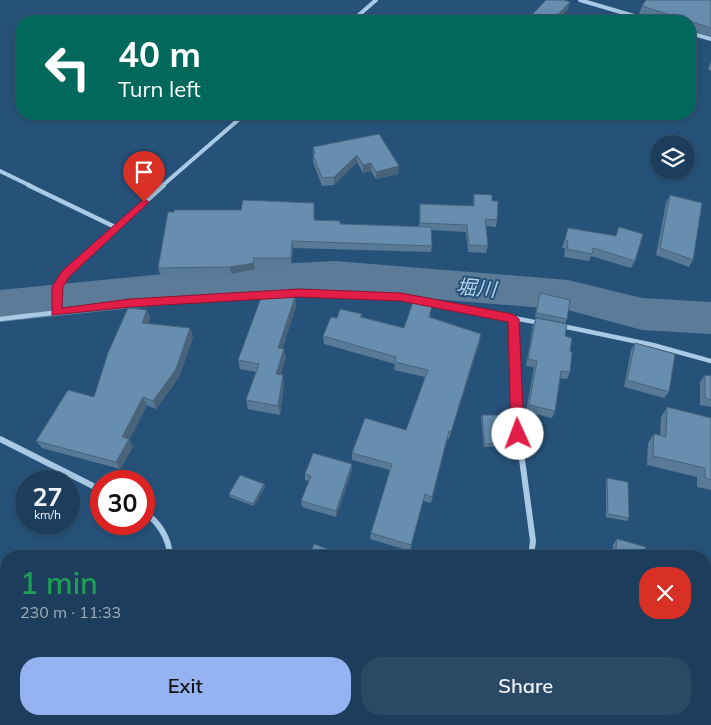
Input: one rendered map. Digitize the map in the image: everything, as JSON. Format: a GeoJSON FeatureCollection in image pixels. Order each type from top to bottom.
{"type":"FeatureCollection","features":[{"type":"Feature","properties":{"kind":"street"},"geometry":{"type":"LineString","coordinates":[[359,15],[376,0]]}},
{"type":"Feature","properties":{"kind":"street"},"geometry":{"type":"LineString","coordinates":[[580,0],[631,15]]}},
{"type":"Feature","properties":{"kind":"street"},"geometry":{"type":"LineString","coordinates":[[696,35],[711,39]]}},
{"type":"Feature","properties":{"kind":"street"},"geometry":{"type":"LineString","coordinates":[[56,310],[58,287],[65,274],[115,227],[238,120]]}},
{"type":"Feature","properties":{"kind":"street"},"geometry":{"type":"LineString","coordinates":[[0,171],[115,227]]}},
{"type":"Feature","properties":{"kind":"street"},"geometry":{"type":"LineString","coordinates":[[0,319],[56,310],[130,303],[299,293],[401,297],[548,324]]}},
{"type":"Feature","properties":{"kind":"street"},"geometry":{"type":"LineString","coordinates":[[513,319],[518,434],[533,541],[532,550]]}},
{"type":"Feature","properties":{"kind":"street"},"geometry":{"type":"LineString","coordinates":[[556,325],[653,345],[711,361]]}},
{"type":"Feature","properties":{"kind":"street"},"geometry":{"type":"LineString","coordinates":[[0,439],[90,484]]}},
{"type":"Feature","properties":{"kind":"street"},"geometry":{"type":"LineString","coordinates":[[155,522],[171,546],[171,550]]}},
{"type":"Feature","properties":{"kind":"building"},"geometry":{"type":"Polygon","coordinates":[[[546,0],[570,2],[558,15],[532,15],[546,0]]]}},
{"type":"Feature","properties":{"kind":"building"},"geometry":{"type":"Polygon","coordinates":[[[646,0],[711,0],[711,28],[696,23],[696,15],[670,15],[642,6],[646,0]]]}},
{"type":"Feature","properties":{"kind":"building"},"geometry":{"type":"Polygon","coordinates":[[[379,134],[399,166],[376,172],[371,163],[363,165],[357,155],[334,177],[322,178],[313,155],[315,154],[313,147],[379,134]]]}},
{"type":"Feature","properties":{"kind":"building"},"geometry":{"type":"Polygon","coordinates":[[[474,194],[492,195],[492,201],[498,201],[497,220],[485,219],[488,246],[469,245],[467,225],[420,223],[420,204],[474,206],[474,194]]]}},
{"type":"Feature","properties":{"kind":"building"},"geometry":{"type":"Polygon","coordinates":[[[670,195],[702,203],[693,260],[660,248],[670,195]]]}},
{"type":"Feature","properties":{"kind":"building"},"geometry":{"type":"Polygon","coordinates":[[[243,200],[314,203],[314,220],[340,221],[340,224],[431,227],[432,246],[292,241],[291,258],[253,258],[254,263],[230,267],[158,268],[168,212],[174,212],[175,210],[241,210],[243,200]]]}},
{"type":"Feature","properties":{"kind":"building"},"geometry":{"type":"Polygon","coordinates":[[[619,227],[643,234],[635,261],[593,248],[592,254],[567,249],[568,241],[565,240],[568,228],[616,236],[619,227]]]}},
{"type":"Feature","properties":{"kind":"building"},"geometry":{"type":"Polygon","coordinates":[[[540,293],[570,300],[567,319],[536,313],[540,293]]]}},
{"type":"Feature","properties":{"kind":"building"},"geometry":{"type":"Polygon","coordinates":[[[262,295],[295,297],[278,348],[284,349],[276,374],[283,375],[278,406],[246,400],[259,364],[238,360],[262,295]]]}},
{"type":"Feature","properties":{"kind":"building"},"geometry":{"type":"Polygon","coordinates":[[[413,302],[432,306],[429,317],[481,334],[451,432],[449,431],[432,497],[425,494],[411,545],[371,533],[392,464],[352,453],[365,418],[406,430],[428,370],[395,362],[396,357],[323,336],[331,317],[337,318],[340,309],[362,314],[360,317],[404,328],[413,302]]]}},
{"type":"Feature","properties":{"kind":"building"},"geometry":{"type":"Polygon","coordinates":[[[128,308],[147,310],[142,323],[190,328],[176,369],[153,401],[143,397],[122,437],[129,439],[116,462],[36,441],[68,390],[94,397],[108,353],[128,308]]]}},
{"type":"Feature","properties":{"kind":"building"},"geometry":{"type":"Polygon","coordinates":[[[536,318],[567,324],[565,336],[572,338],[570,372],[561,371],[555,411],[529,405],[537,361],[528,359],[536,318]]]}},
{"type":"Feature","properties":{"kind":"building"},"geometry":{"type":"Polygon","coordinates":[[[635,343],[675,354],[669,392],[627,380],[635,343]]]}},
{"type":"Feature","properties":{"kind":"building"},"geometry":{"type":"Polygon","coordinates":[[[705,375],[711,376],[711,400],[705,398],[705,375]]]}},
{"type":"Feature","properties":{"kind":"building"},"geometry":{"type":"Polygon","coordinates":[[[667,407],[711,418],[711,480],[705,478],[705,468],[653,456],[654,434],[666,437],[667,407]]]}},
{"type":"Feature","properties":{"kind":"building"},"geometry":{"type":"Polygon","coordinates":[[[482,415],[500,415],[504,443],[485,444],[482,415]]]}},
{"type":"Feature","properties":{"kind":"building"},"geometry":{"type":"Polygon","coordinates":[[[313,453],[352,464],[336,511],[301,501],[311,476],[305,474],[313,453]]]}},
{"type":"Feature","properties":{"kind":"building"},"geometry":{"type":"Polygon","coordinates":[[[240,475],[264,484],[253,504],[229,494],[240,475]]]}},
{"type":"Feature","properties":{"kind":"building"},"geometry":{"type":"Polygon","coordinates":[[[607,478],[628,482],[629,518],[608,514],[607,478]]]}},
{"type":"Feature","properties":{"kind":"building"},"geometry":{"type":"Polygon","coordinates":[[[617,539],[646,547],[646,550],[616,550],[617,539]]]}},
{"type":"Feature","properties":{"kind":"building"},"geometry":{"type":"Polygon","coordinates":[[[314,544],[330,550],[312,550],[314,544]]]}},
{"type":"Feature","properties":{"kind":"waterway","name":"堀川"},"geometry":{"type":"LineString","coordinates":[[0,306],[256,280],[335,276],[568,295],[642,314],[711,318]]}},
{"type":"Feature","properties":{"kind":"route"},"geometry":{"type":"LineString","coordinates":[[144,202],[65,274],[58,287],[56,312],[130,303],[216,296],[299,293],[401,297],[513,319],[518,434]]}}]}
